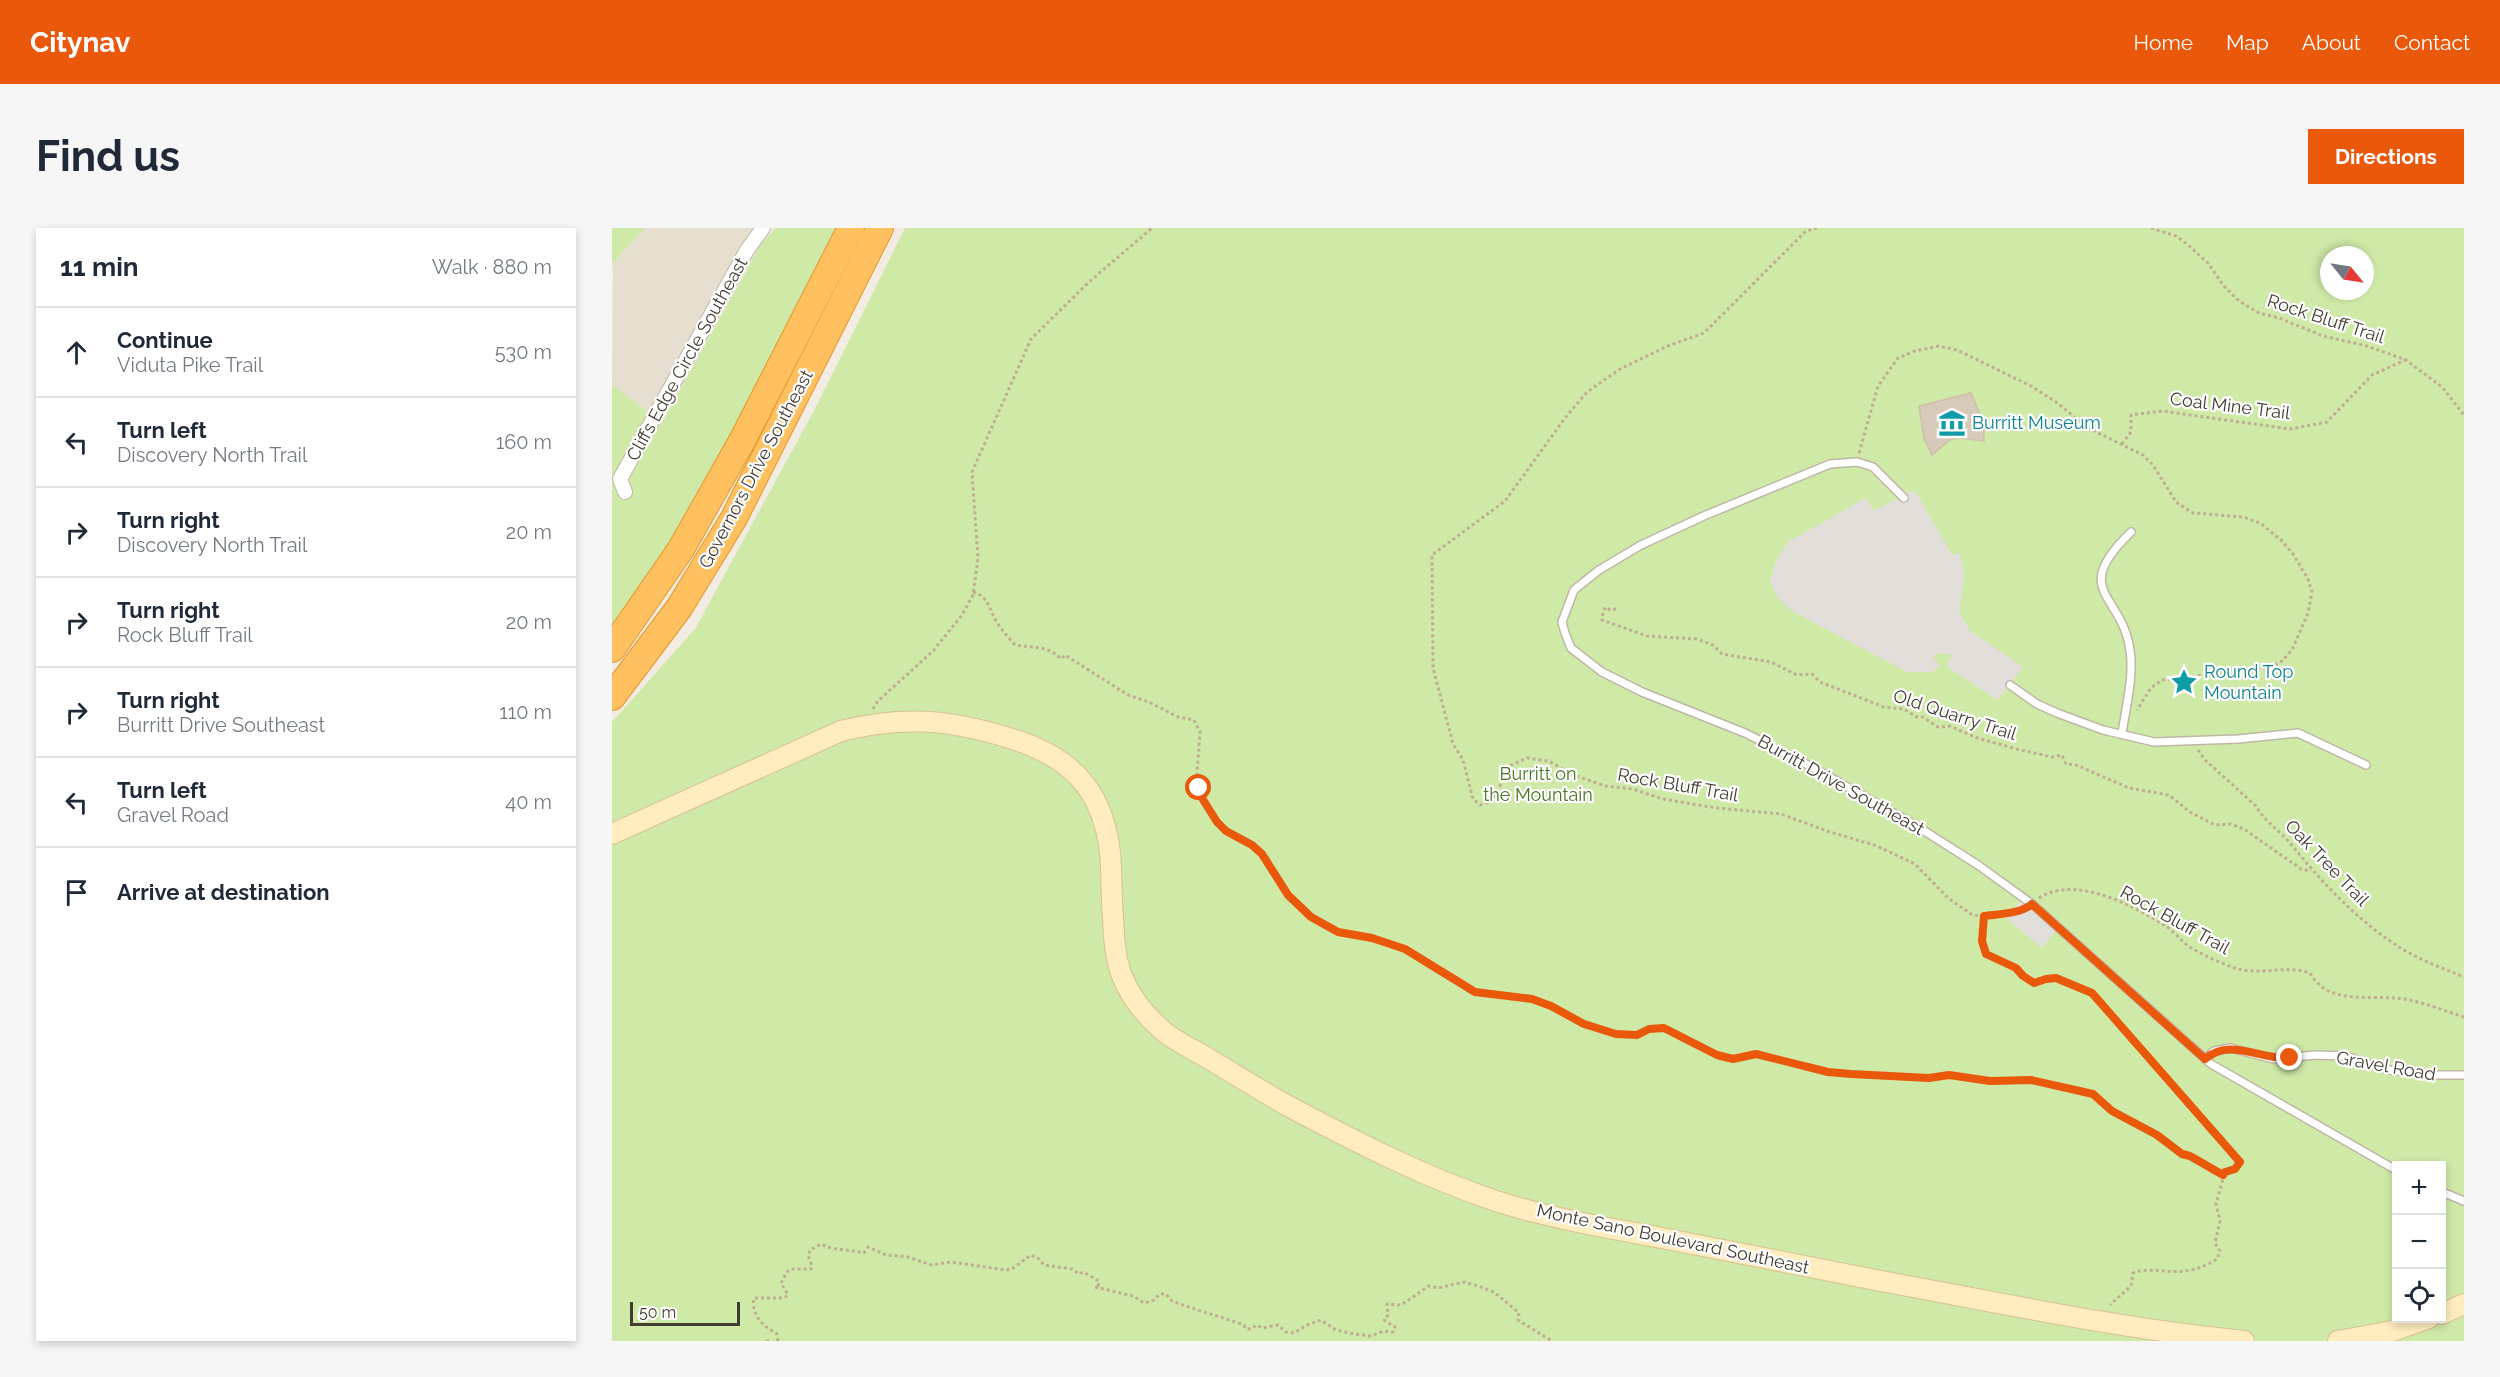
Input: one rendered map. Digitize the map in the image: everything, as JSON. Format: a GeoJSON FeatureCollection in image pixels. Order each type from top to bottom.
{"type":"FeatureCollection","features":[{"type":"Feature","properties":{"kind":"highway","name":"Governors Drive Southeast"},"geometry":{"type":"LineString","coordinates":[[612,649],[681,549],[742,441],[851,228]]}},
{"type":"Feature","properties":{"kind":"highway","name":"Governors Drive Southeast"},"geometry":{"type":"LineString","coordinates":[[612,697],[679,608],[734,518],[880,228]]}},
{"type":"Feature","properties":{"kind":"street","name":"Cliffs Edge Circle Southeast"},"geometry":{"type":"LineString","coordinates":[[625,492],[620,479],[747,250],[764,228]]}},
{"type":"Feature","properties":{"kind":"street","name":"Monte Sano Boulevard Southeast"},"geometry":{"type":"LineString","coordinates":[[612,834],[841,731],[875,722],[911,720],[952,723],[1028,743],[1047,751],[1065,763],[1091,791],[1099,807],[1110,851],[1116,953],[1121,974],[1143,1011],[1163,1032],[1269,1095],[1345,1135],[1458,1187],[1498,1202],[1597,1227],[2101,1321],[2188,1335],[2244,1341]]}},
{"type":"Feature","properties":{"kind":"street"},"geometry":{"type":"LineString","coordinates":[[2446,1312],[2464,1304]]}},
{"type":"Feature","properties":{"kind":"street"},"geometry":{"type":"LineString","coordinates":[[2338,1341],[2392,1331],[2415,1323]]}},
{"type":"Feature","properties":{"kind":"lane"},"geometry":{"type":"LineString","coordinates":[[1857,462],[1873,467],[1904,498]]}},
{"type":"Feature","properties":{"kind":"lane","name":"Burritt Drive Southeast"},"geometry":{"type":"LineString","coordinates":[[1857,462],[1830,464],[1706,515],[1641,545],[1599,570],[1574,590],[1562,622],[1571,648],[1602,672],[1642,692],[1745,733],[1810,766],[1924,830],[2032,904],[2205,1059],[2392,1167]]}},
{"type":"Feature","properties":{"kind":"lane"},"geometry":{"type":"LineString","coordinates":[[2122,733],[2130,651],[2127,635],[2101,587],[2104,567],[2114,549],[2131,532]]}},
{"type":"Feature","properties":{"kind":"lane"},"geometry":{"type":"LineString","coordinates":[[2010,685],[2037,704],[2057,713],[2103,730],[2154,742],[2298,733],[2366,765]]}},
{"type":"Feature","properties":{"kind":"lane","name":"Gravel Road"},"geometry":{"type":"LineString","coordinates":[[2205,1059],[2214,1051],[2230,1048],[2274,1059],[2316,1055],[2344,1056],[2389,1070],[2432,1075],[2464,1075]]}},
{"type":"Feature","properties":{"kind":"lane"},"geometry":{"type":"LineString","coordinates":[[2446,1194],[2464,1201]]}},
{"type":"Feature","properties":{"kind":"path"},"geometry":{"type":"LineString","coordinates":[[875,722],[873,707],[933,651],[962,615],[973,592],[978,558],[972,472],[1031,339],[1089,282],[1152,228]]}},
{"type":"Feature","properties":{"kind":"path","name":"Rock Bluff Trail"},"geometry":{"type":"LineString","coordinates":[[1817,228],[1806,230],[1704,333],[1670,345],[1620,369],[1587,392],[1565,418],[1505,501],[1432,555],[1433,668],[1453,744],[1463,760],[1473,799],[1480,805],[1493,801],[1509,766],[1527,758],[1549,761],[1572,774],[1605,786],[1633,789],[1663,799],[1717,808],[1781,813],[1827,831],[1877,846],[1915,864],[1948,898],[1971,914],[1984,916],[2012,912],[2028,907],[2058,889],[2088,892],[2119,901],[2168,928],[2194,950],[2234,968],[2261,971],[2301,970],[2310,973],[2315,983],[2336,994],[2351,998],[2396,998],[2464,1017]]}},
{"type":"Feature","properties":{"kind":"path","name":"Rock Bluff Trail"},"geometry":{"type":"LineString","coordinates":[[2151,228],[2176,236],[2188,245],[2208,263],[2223,285],[2239,301],[2259,313],[2279,318],[2323,336],[2367,346],[2406,360],[2442,387],[2464,415]]}},
{"type":"Feature","properties":{"kind":"path"},"geometry":{"type":"LineString","coordinates":[[1857,462],[1867,418],[1878,386],[1898,358],[1939,346],[1957,350],[2031,386],[2090,429],[2143,456],[2153,465],[2176,502],[2193,513],[2243,517],[2260,523],[2282,540],[2308,579],[2312,592],[2298,640],[2286,659],[2264,668],[2162,680],[2151,688],[2137,710],[2124,716]]}},
{"type":"Feature","properties":{"kind":"path","name":"Coal Mine Trail"},"geometry":{"type":"LineString","coordinates":[[2122,444],[2131,432],[2131,415],[2139,412],[2162,411],[2290,429],[2327,422],[2372,375],[2406,360]]}},
{"type":"Feature","properties":{"kind":"path"},"geometry":{"type":"LineString","coordinates":[[973,592],[981,594],[989,603],[995,620],[1015,645],[1053,651],[1061,659],[1065,655],[1128,695],[1149,702],[1178,717],[1194,720],[1200,732],[1197,772],[1202,798],[1209,812],[1226,831],[1252,845],[1262,854],[1288,895],[1324,926],[1338,932],[1372,938],[1405,949],[1475,992],[1532,999],[1551,1006],[1584,1024],[1616,1034],[1637,1035],[1649,1029],[1664,1028],[1717,1055],[1733,1059],[1756,1054],[1828,1072],[1851,1074],[1929,1078],[1949,1075],[1990,1081],[2031,1080],[2093,1094],[2112,1111],[2157,1135],[2182,1154],[2190,1156],[2223,1175]]}},
{"type":"Feature","properties":{"kind":"path","name":"Old Quarry Trail"},"geometry":{"type":"LineString","coordinates":[[1616,609],[1610,610],[1606,607],[1602,620],[1647,636],[1697,639],[1713,645],[1722,654],[1771,662],[1797,675],[1812,674],[1820,682],[1884,707],[1904,710],[1917,717],[1923,717],[1938,727],[1950,726],[1977,738],[2052,757],[2062,755],[2066,764],[2076,765],[2129,788],[2169,795],[2190,812],[2215,825],[2230,824],[2244,830],[2301,868],[2312,871]]}},
{"type":"Feature","properties":{"kind":"path","name":"Oak Tree Trail"},"geometry":{"type":"LineString","coordinates":[[2196,741],[2199,752],[2205,760],[2256,806],[2260,814],[2289,842],[2312,871],[2342,902],[2392,943],[2464,977]]}},
{"type":"Feature","properties":{"kind":"path"},"geometry":{"type":"LineString","coordinates":[[1984,916],[1982,941],[1986,954],[2016,968],[2034,983],[2056,978],[2092,993],[2240,1162],[2235,1169],[2223,1175],[2216,1204],[2220,1221],[2215,1243],[2220,1251],[2217,1260],[2191,1270],[2154,1269],[2133,1274],[2131,1286],[2116,1302],[2102,1309],[2101,1321]]}},
{"type":"Feature","properties":{"kind":"path"},"geometry":{"type":"LineString","coordinates":[[778,1341],[777,1334],[758,1320],[754,1313],[754,1298],[784,1298],[788,1295],[781,1283],[785,1274],[791,1269],[811,1269],[812,1265],[808,1256],[810,1250],[824,1244],[828,1249],[847,1249],[864,1253],[868,1247],[886,1255],[908,1257],[931,1265],[951,1262],[1006,1270],[1012,1269],[1031,1255],[1048,1267],[1072,1269],[1079,1274],[1083,1272],[1099,1281],[1098,1286],[1095,1287],[1133,1296],[1144,1303],[1154,1300],[1160,1294],[1166,1294],[1172,1302],[1182,1303],[1209,1315],[1218,1315],[1244,1325],[1245,1328],[1250,1329],[1257,1325],[1262,1328],[1278,1325],[1294,1334],[1307,1325],[1321,1320],[1336,1330],[1354,1334],[1371,1335],[1393,1332],[1395,1327],[1384,1320],[1388,1315],[1387,1304],[1401,1305],[1429,1286],[1442,1287],[1464,1282],[1494,1292],[1519,1313],[1518,1320],[1552,1341]]}},
{"type":"Feature","properties":{"kind":"shaded area"},"geometry":{"type":"Polygon","coordinates":[[[645,228],[769,228],[662,422],[612,385],[613,263],[645,228]]]}},
{"type":"Feature","properties":{"kind":"shaded area"},"geometry":{"type":"Polygon","coordinates":[[[1912,491],[1916,492],[1952,555],[1960,553],[1964,575],[1959,612],[1970,631],[2023,667],[1997,700],[1946,666],[1952,657],[1949,654],[1936,653],[1933,658],[1940,666],[1932,672],[1907,672],[1792,611],[1778,598],[1770,581],[1775,563],[1788,542],[1866,498],[1874,511],[1912,491]]]}},
{"type":"Feature","properties":{"kind":"shaded area"},"geometry":{"type":"Polygon","coordinates":[[[2020,901],[2056,930],[2042,948],[2006,918],[2020,901]]]}},
{"type":"Feature","properties":{"kind":"green space"},"geometry":{"type":"Polygon","coordinates":[[[612,228],[645,228],[613,263],[612,268],[612,228]]]}},
{"type":"Feature","properties":{"kind":"green space"},"geometry":{"type":"Polygon","coordinates":[[[776,228],[840,228],[795,341],[612,649],[612,385],[662,422],[761,244],[776,228]]]}},
{"type":"Feature","properties":{"kind":"green space","name":"Burritt on the Mountain"},"geometry":{"type":"Polygon","coordinates":[[[905,228],[2464,228],[2464,1341],[612,1341],[612,722],[695,629],[817,405],[905,228]]]}},
{"type":"Feature","properties":{"kind":"building","name":"Burritt Museum"},"geometry":{"type":"Polygon","coordinates":[[[1971,393],[1984,424],[1984,441],[1951,439],[1932,455],[1924,438],[1919,406],[1971,393]]]}},
{"type":"Feature","properties":{"kind":"place","name":"Burritt Museum"},"geometry":{"type":"Point","coordinates":[1952,423]}},
{"type":"Feature","properties":{"kind":"place","name":"Round Top Mountain"},"geometry":{"type":"Point","coordinates":[2184,682]}},
{"type":"Feature","properties":{"kind":"route"},"geometry":{"type":"LineString","coordinates":[[1199,788],[1209,812],[1217,822],[1226,831],[1252,845],[1262,854],[1288,895],[1324,926],[1338,932],[1372,938],[1405,949],[1452,975],[1475,992],[1483,991],[1532,999],[1551,1006],[1584,1024],[1616,1034],[1637,1035],[1649,1029],[1664,1028],[1717,1055],[1733,1059],[1756,1054],[1828,1072],[1929,1078],[1958,1075],[1970,1079],[2015,1082],[2031,1080],[2093,1094],[2112,1111],[2157,1135],[2182,1154],[2190,1156],[2223,1175],[2235,1169],[2240,1162],[2092,993],[2056,978],[2034,983],[2016,968],[1986,954],[1982,941],[1984,916],[2012,912],[2032,904],[2205,1059],[2214,1051],[2230,1048],[2274,1059],[2290,1058]]}}]}
